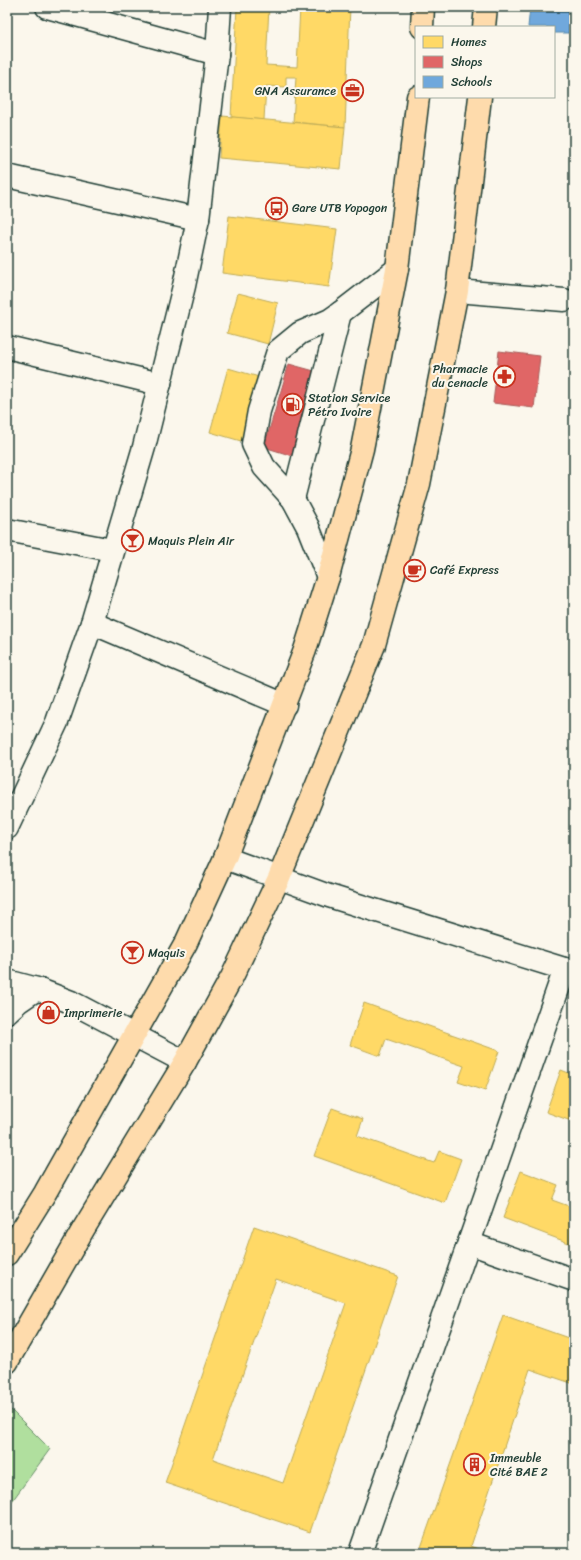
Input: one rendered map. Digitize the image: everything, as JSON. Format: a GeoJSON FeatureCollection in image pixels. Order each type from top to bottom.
{"type":"FeatureCollection","features":[{"type":"Feature","properties":{"kind":"main road"},"geometry":{"type":"LineString","coordinates":[[422,26],[423,7]]}},
{"type":"Feature","properties":{"kind":"main road"},"geometry":{"type":"LineString","coordinates":[[484,26],[486,7]]}},
{"type":"Feature","properties":{"kind":"main road"},"geometry":{"type":"LineString","coordinates":[[7,1254],[45,1193],[186,943],[225,858],[285,706],[305,650],[328,577],[362,449],[397,269],[418,98]]}},
{"type":"Feature","properties":{"kind":"main road"},"geometry":{"type":"LineString","coordinates":[[7,1362],[84,1228],[185,1062],[232,977],[279,878],[374,645],[419,484],[457,291],[480,98]]}},
{"type":"Feature","properties":{"kind":"street"},"geometry":{"type":"LineString","coordinates":[[47,7],[217,54]]}},
{"type":"Feature","properties":{"kind":"street"},"geometry":{"type":"LineString","coordinates":[[7,828],[57,722],[92,623],[112,550],[144,447],[184,286],[198,219],[217,54],[220,7]]}},
{"type":"Feature","properties":{"kind":"street"},"geometry":{"type":"LineString","coordinates":[[7,176],[198,219]]}},
{"type":"Feature","properties":{"kind":"street"},"geometry":{"type":"LineString","coordinates":[[328,577],[308,527],[293,499],[264,467],[253,444],[259,411],[278,352],[300,333],[330,320],[397,269]]}},
{"type":"Feature","properties":{"kind":"street"},"geometry":{"type":"LineString","coordinates":[[457,291],[564,300]]}},
{"type":"Feature","properties":{"kind":"street"},"geometry":{"type":"LineString","coordinates":[[293,499],[340,313]]}},
{"type":"Feature","properties":{"kind":"street"},"geometry":{"type":"LineString","coordinates":[[7,347],[160,384]]}},
{"type":"Feature","properties":{"kind":"street"},"geometry":{"type":"LineString","coordinates":[[7,530],[112,550]]}},
{"type":"Feature","properties":{"kind":"street"},"geometry":{"type":"LineString","coordinates":[[92,623],[285,706]]}},
{"type":"Feature","properties":{"kind":"street"},"geometry":{"type":"LineString","coordinates":[[225,858],[328,896],[570,970],[469,1243],[360,1553]]}},
{"type":"Feature","properties":{"kind":"street"},"geometry":{"type":"LineString","coordinates":[[7,981],[37,989],[72,1002],[133,1036],[185,1062]]}},
{"type":"Feature","properties":{"kind":"street"},"geometry":{"type":"LineString","coordinates":[[7,1012],[18,1002],[37,989]]}},
{"type":"Feature","properties":{"kind":"street"},"geometry":{"type":"LineString","coordinates":[[469,1243],[574,1280]]}},
{"type":"Feature","properties":{"kind":"green space"},"geometry":{"type":"Polygon","coordinates":[[[7,1406],[50,1449],[7,1508],[7,1406]]]}},
{"type":"Feature","properties":{"kind":"building: Homes"},"geometry":{"type":"Polygon","coordinates":[[[237,7],[269,7],[266,65],[297,67],[300,7],[350,7],[345,127],[293,122],[296,77],[286,77],[286,87],[266,86],[264,120],[231,117],[237,7]]]}},
{"type":"Feature","properties":{"kind":"building: Homes"},"geometry":{"type":"Polygon","coordinates":[[[222,116],[345,127],[341,169],[219,158],[222,116]]]}},
{"type":"Feature","properties":{"kind":"building: Homes"},"geometry":{"type":"Polygon","coordinates":[[[229,216],[337,229],[329,287],[222,273],[229,216]]]}},
{"type":"Feature","properties":{"kind":"building: Homes"},"geometry":{"type":"Polygon","coordinates":[[[238,293],[278,303],[268,344],[227,333],[238,293]]]}},
{"type":"Feature","properties":{"kind":"building: Homes"},"geometry":{"type":"Polygon","coordinates":[[[228,368],[259,377],[241,441],[210,432],[228,368]]]}},
{"type":"Feature","properties":{"kind":"building: Homes"},"geometry":{"type":"Polygon","coordinates":[[[364,1003],[499,1051],[485,1091],[458,1082],[464,1066],[386,1039],[380,1056],[350,1045],[364,1003]]]}},
{"type":"Feature","properties":{"kind":"building: Homes"},"geometry":{"type":"Polygon","coordinates":[[[561,1070],[574,1075],[574,1122],[546,1112],[561,1070]]]}},
{"type":"Feature","properties":{"kind":"building: Homes"},"geometry":{"type":"Polygon","coordinates":[[[332,1108],[363,1119],[357,1136],[434,1163],[439,1151],[461,1159],[445,1203],[314,1156],[332,1108]]]}},
{"type":"Feature","properties":{"kind":"building: Homes"},"geometry":{"type":"Polygon","coordinates":[[[521,1171],[558,1185],[552,1200],[574,1208],[574,1245],[503,1218],[521,1171]]]}},
{"type":"Feature","properties":{"kind":"building: Homes"},"geometry":{"type":"Polygon","coordinates":[[[254,1226],[398,1276],[310,1532],[165,1483],[254,1226]],[[276,1279],[213,1459],[283,1483],[346,1303],[276,1279]]]}},
{"type":"Feature","properties":{"kind":"building: Homes","name":"Immeuble Cité BAE 2"},"geometry":{"type":"Polygon","coordinates":[[[503,1315],[574,1340],[574,1384],[530,1369],[471,1546],[490,1553],[419,1553],[503,1315]]]}},
{"type":"Feature","properties":{"kind":"building: Shops"},"geometry":{"type":"Polygon","coordinates":[[[499,351],[540,356],[534,408],[493,403],[499,351]]]}},
{"type":"Feature","properties":{"kind":"building: Shops"},"geometry":{"type":"Polygon","coordinates":[[[289,364],[318,372],[293,456],[264,447],[289,364]]]}},
{"type":"Feature","properties":{"kind":"building: Schools"},"geometry":{"type":"Polygon","coordinates":[[[530,7],[574,7],[574,20],[571,20],[571,33],[555,33],[555,26],[528,26],[530,7]]]}},
{"type":"Feature","properties":{"kind":"place","name":"GNA Assurance"},"geometry":{"type":"Point","coordinates":[352,91]}},
{"type":"Feature","properties":{"kind":"place","name":"Gare UTB Yopogon"},"geometry":{"type":"Point","coordinates":[276,208]}},
{"type":"Feature","properties":{"kind":"place","name":"Pharmacie du cenacle"},"geometry":{"type":"Point","coordinates":[504,376]}},
{"type":"Feature","properties":{"kind":"place","name":"Station Service Pétro Ivoire"},"geometry":{"type":"Point","coordinates":[293,405]}},
{"type":"Feature","properties":{"kind":"place","name":"Maquis Plein Air"},"geometry":{"type":"Point","coordinates":[132,541]}},
{"type":"Feature","properties":{"kind":"place","name":"Café Express"},"geometry":{"type":"Point","coordinates":[415,570]}},
{"type":"Feature","properties":{"kind":"place","name":"Maquis"},"geometry":{"type":"Point","coordinates":[133,953]}},
{"type":"Feature","properties":{"kind":"place","name":"Imprimerie"},"geometry":{"type":"Point","coordinates":[49,1013]}},
{"type":"Feature","properties":{"kind":"place","name":"Immeuble Cité BAE 2"},"geometry":{"type":"Point","coordinates":[474,1465]}}]}
